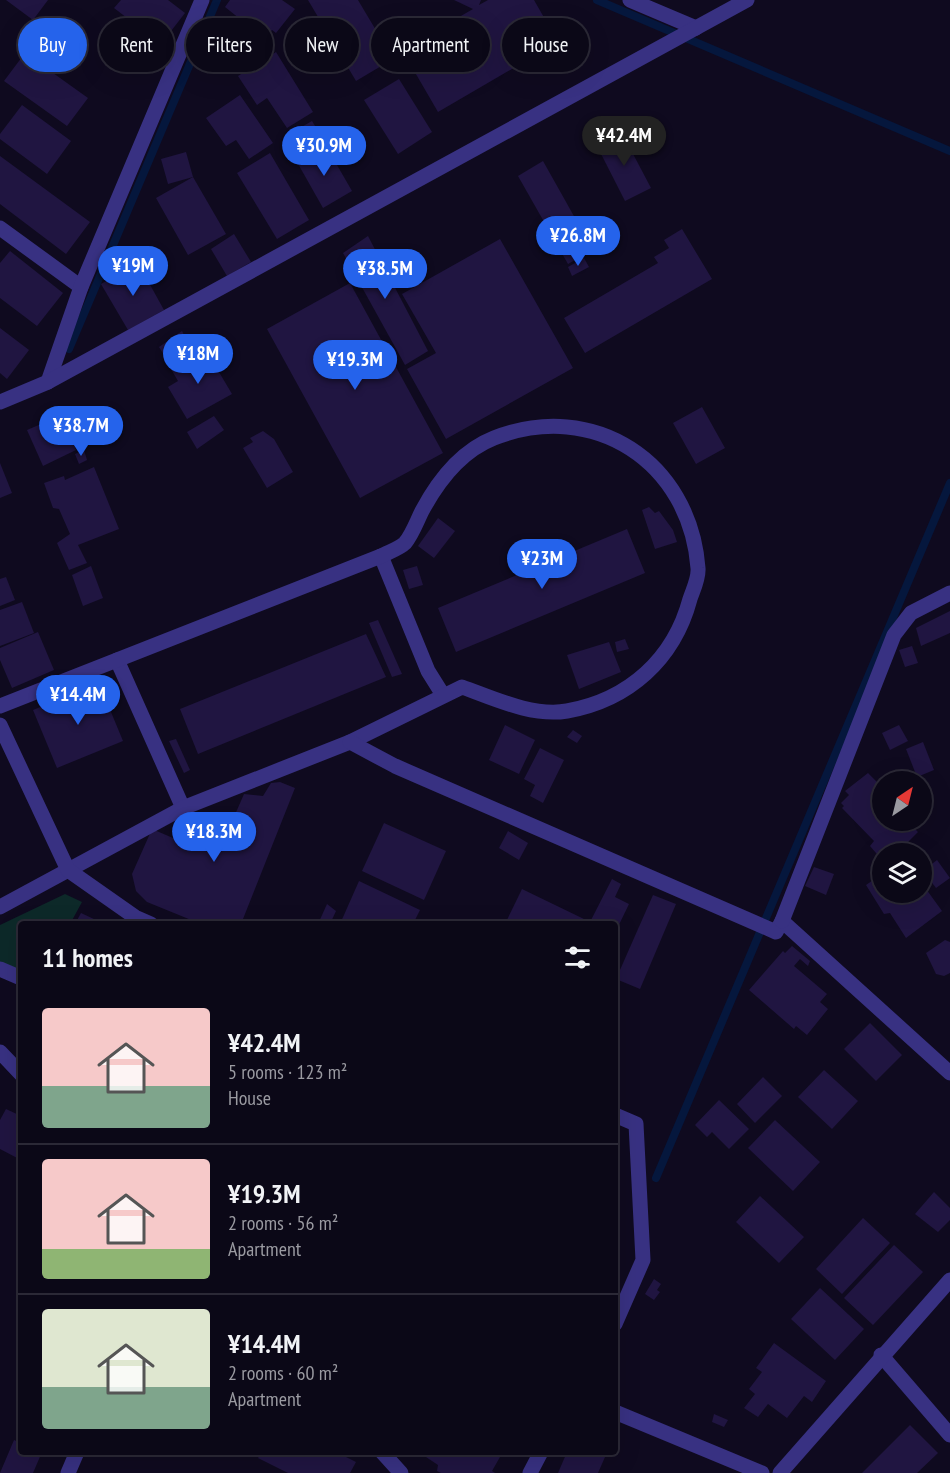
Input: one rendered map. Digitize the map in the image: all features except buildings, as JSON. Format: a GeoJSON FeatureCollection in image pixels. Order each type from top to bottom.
{"type":"FeatureCollection","features":[{"type":"Feature","properties":{"kind":"street"},"geometry":{"type":"LineString","coordinates":[[48,382],[81,287],[202,0]]}},
{"type":"Feature","properties":{"kind":"street"},"geometry":{"type":"LineString","coordinates":[[630,0],[696,28]]}},
{"type":"Feature","properties":{"kind":"street"},"geometry":{"type":"LineString","coordinates":[[0,402],[48,382],[747,0]]}},
{"type":"Feature","properties":{"kind":"street"},"geometry":{"type":"LineString","coordinates":[[0,228],[81,287]]}},
{"type":"Feature","properties":{"kind":"street"},"geometry":{"type":"LineString","coordinates":[[0,706],[381,556],[404,544],[430,497],[458,459],[492,438],[530,428],[572,425],[610,436],[638,455],[673,488],[691,527],[698,571],[685,618],[669,650],[637,683],[566,711],[526,709],[462,687],[350,742],[183,808],[0,907]]}},
{"type":"Feature","properties":{"kind":"street"},"geometry":{"type":"LineString","coordinates":[[381,556],[428,671],[443,695]]}},
{"type":"Feature","properties":{"kind":"street"},"geometry":{"type":"LineString","coordinates":[[350,742],[395,766],[777,933],[894,635],[911,613],[950,593]]}},
{"type":"Feature","properties":{"kind":"street"},"geometry":{"type":"LineString","coordinates":[[117,660],[183,808]]}},
{"type":"Feature","properties":{"kind":"street"},"geometry":{"type":"LineString","coordinates":[[0,725],[68,870],[144,921]]}},
{"type":"Feature","properties":{"kind":"street"},"geometry":{"type":"LineString","coordinates":[[782,921],[950,1073]]}},
{"type":"Feature","properties":{"kind":"street"},"geometry":{"type":"LineString","coordinates":[[0,969],[18,977]]}},
{"type":"Feature","properties":{"kind":"street"},"geometry":{"type":"LineString","coordinates":[[0,1052],[18,1071]]}},
{"type":"Feature","properties":{"kind":"street"},"geometry":{"type":"LineString","coordinates":[[618,1116],[636,1124],[643,1260],[618,1317]]}},
{"type":"Feature","properties":{"kind":"street"},"geometry":{"type":"LineString","coordinates":[[780,1473],[881,1355],[950,1280]]}},
{"type":"Feature","properties":{"kind":"street"},"geometry":{"type":"LineString","coordinates":[[881,1355],[950,1435]]}},
{"type":"Feature","properties":{"kind":"street"},"geometry":{"type":"LineString","coordinates":[[618,1413],[762,1473]]}},
{"type":"Feature","properties":{"kind":"street"},"geometry":{"type":"LineString","coordinates":[[68,1473],[76,1455]]}},
{"type":"Feature","properties":{"kind":"street"},"geometry":{"type":"LineString","coordinates":[[384,1455],[401,1473]]}},
{"type":"Feature","properties":{"kind":"street"},"geometry":{"type":"LineString","coordinates":[[530,1473],[539,1455]]}},
{"type":"Feature","properties":{"kind":"green space"},"geometry":{"type":"Polygon","coordinates":[[[65,894],[82,902],[72,921],[18,921],[18,971],[0,962],[0,925],[65,894]]]}},
{"type":"Feature","properties":{"kind":"waterway"},"geometry":{"type":"LineString","coordinates":[[69,349],[217,0]]}},
{"type":"Feature","properties":{"kind":"waterway"},"geometry":{"type":"LineString","coordinates":[[597,0],[950,151]]}},
{"type":"Feature","properties":{"kind":"waterway"},"geometry":{"type":"LineString","coordinates":[[656,1178],[950,483]]}}]}
